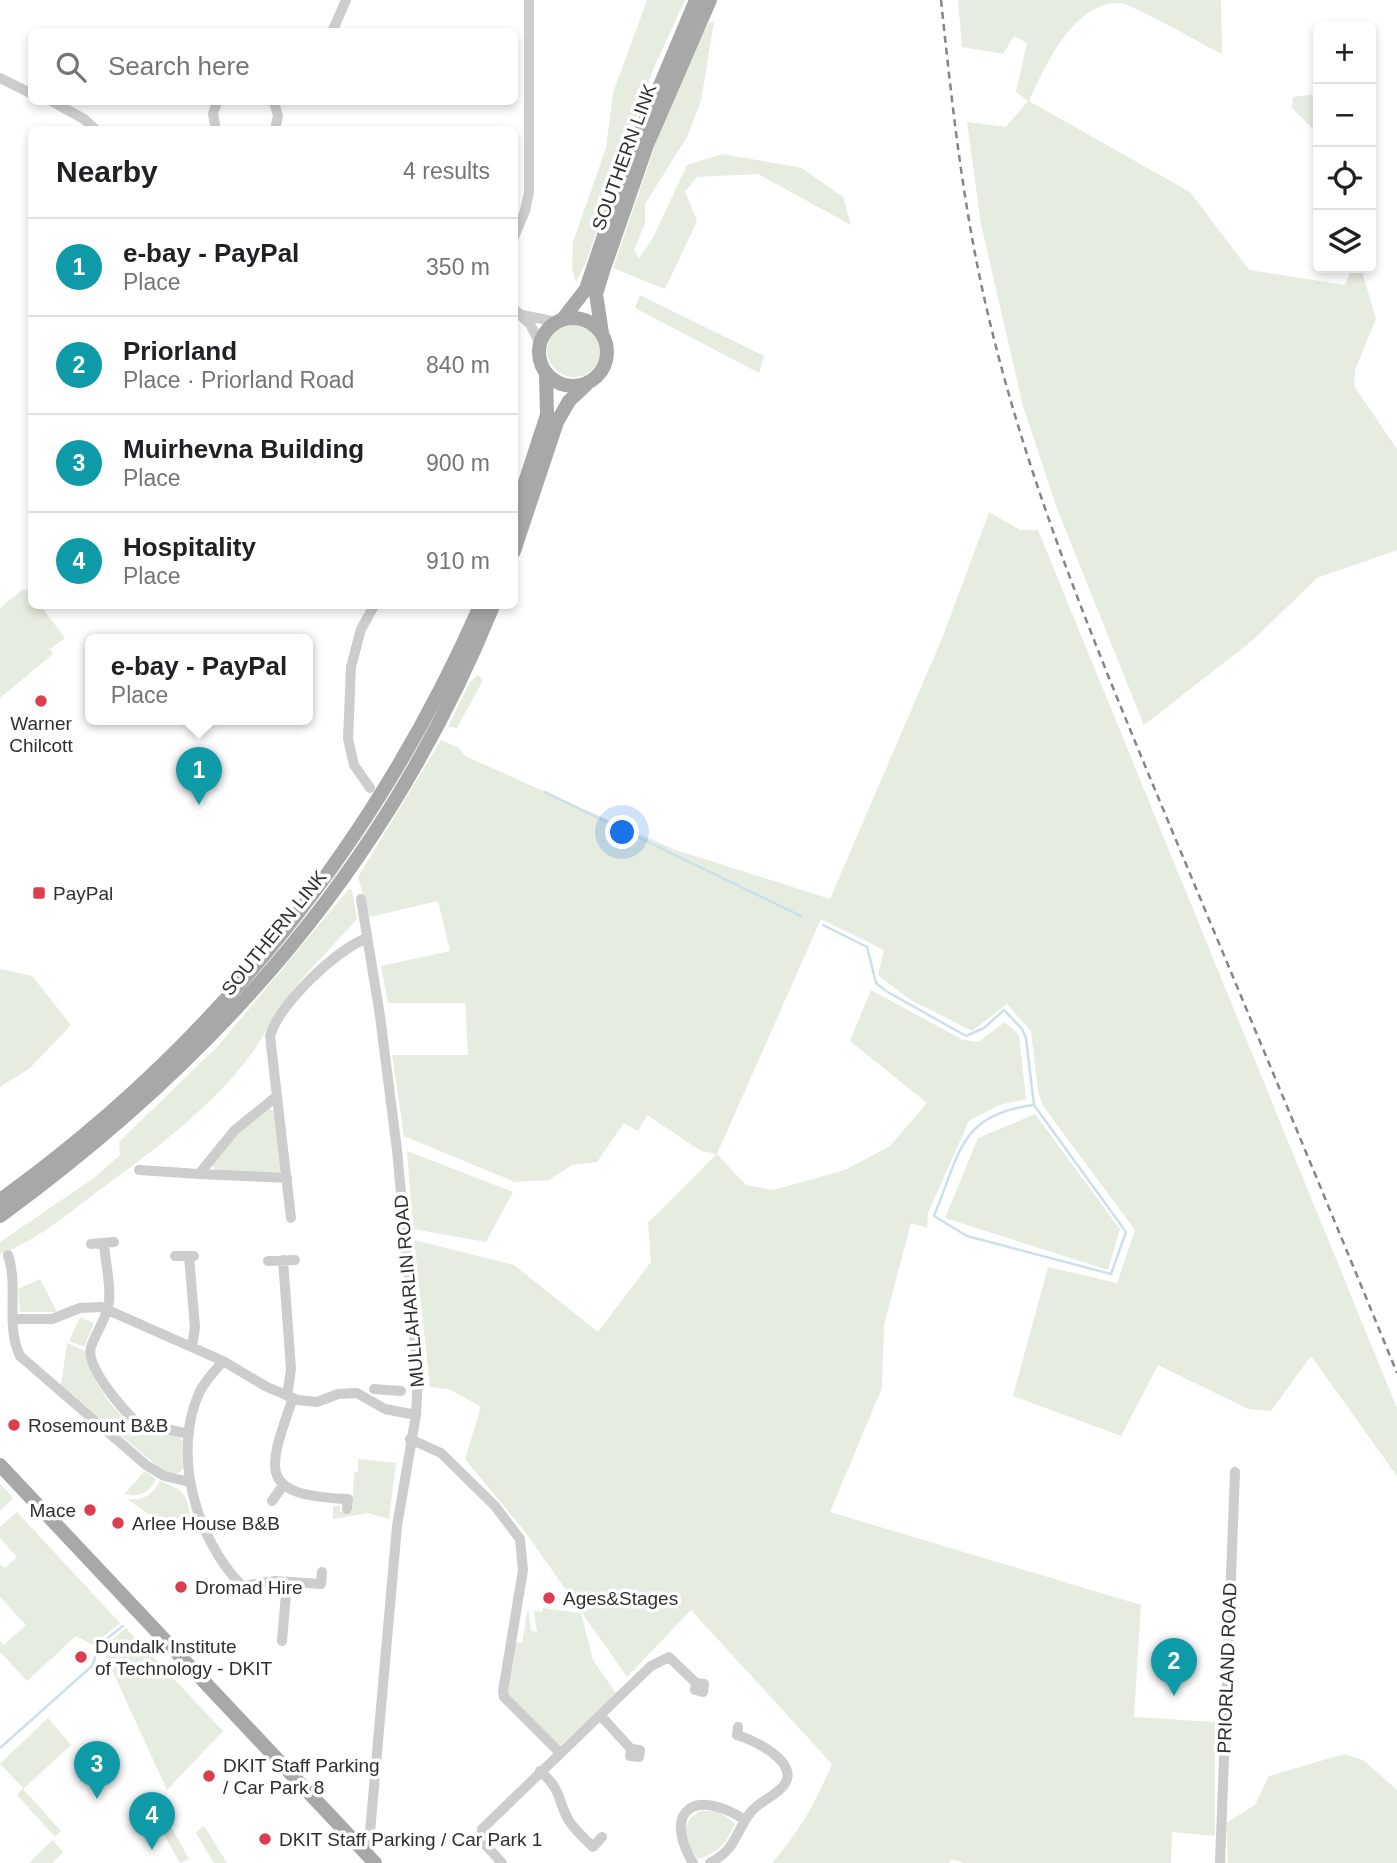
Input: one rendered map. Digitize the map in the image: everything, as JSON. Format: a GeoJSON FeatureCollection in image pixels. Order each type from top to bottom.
{"type":"FeatureCollection","features":[{"type":"Feature","properties":{"kind":"main road","name":"SOUTHERN LINK"},"geometry":{"type":"LineString","coordinates":[[559,321],[586,289],[651,100],[696,0]]}},
{"type":"Feature","properties":{"kind":"main road","name":"SOUTHERN LINK"},"geometry":{"type":"LineString","coordinates":[[602,332],[596,294],[603,271],[647,145],[710,0]]}},
{"type":"Feature","properties":{"kind":"main road"},"geometry":{"type":"LineString","coordinates":[[518,539],[557,422],[574,394],[590,383],[603,371],[607,360],[608,349],[602,332],[584,320],[559,321],[543,335],[540,344],[540,360],[546,373],[553,380],[572,387],[590,383]]}},
{"type":"Feature","properties":{"kind":"main road"},"geometry":{"type":"LineString","coordinates":[[518,504],[547,415],[546,373]]}},
{"type":"Feature","properties":{"kind":"main road","name":"SOUTHERN LINK"},"geometry":{"type":"LineString","coordinates":[[0,1200],[59,1158],[142,1086],[223,1005],[296,919],[343,855],[388,785],[449,673],[479,609]]}},
{"type":"Feature","properties":{"kind":"main road","name":"SOUTHERN LINK"},"geometry":{"type":"LineString","coordinates":[[0,1216],[80,1157],[162,1086],[236,1010],[304,929],[370,842],[399,795],[438,726],[493,609]]}},
{"type":"Feature","properties":{"kind":"main road"},"geometry":{"type":"LineString","coordinates":[[0,1465],[371,1859]]}},
{"type":"Feature","properties":{"kind":"street"},"geometry":{"type":"LineString","coordinates":[[334,28],[346,0]]}},
{"type":"Feature","properties":{"kind":"street"},"geometry":{"type":"LineString","coordinates":[[518,228],[525,211],[530,181],[529,0]]}},
{"type":"Feature","properties":{"kind":"street"},"geometry":{"type":"LineString","coordinates":[[0,78],[28,92]]}},
{"type":"Feature","properties":{"kind":"street"},"geometry":{"type":"LineString","coordinates":[[58,105],[92,126]]}},
{"type":"Feature","properties":{"kind":"street"},"geometry":{"type":"LineString","coordinates":[[208,126],[216,105]]}},
{"type":"Feature","properties":{"kind":"street"},"geometry":{"type":"LineString","coordinates":[[274,105],[276,125]]}},
{"type":"Feature","properties":{"kind":"street"},"geometry":{"type":"LineString","coordinates":[[276,125],[279,105]]}},
{"type":"Feature","properties":{"kind":"street"},"geometry":{"type":"LineString","coordinates":[[213,114],[215,126]]}},
{"type":"Feature","properties":{"kind":"street"},"geometry":{"type":"LineString","coordinates":[[518,312],[559,321]]}},
{"type":"Feature","properties":{"kind":"street"},"geometry":{"type":"LineString","coordinates":[[518,312],[540,344]]}},
{"type":"Feature","properties":{"kind":"street"},"geometry":{"type":"LineString","coordinates":[[370,788],[354,765],[348,738],[351,667],[362,629],[372,609]]}},
{"type":"Feature","properties":{"kind":"street","name":"MULLAHARLIN ROAD"},"geometry":{"type":"LineString","coordinates":[[360,898],[385,1055],[418,1357],[416,1415],[397,1526],[370,1819],[371,1859]]}},
{"type":"Feature","properties":{"kind":"street"},"geometry":{"type":"LineString","coordinates":[[291,1218],[270,1051],[272,1029],[306,985],[342,950],[367,938]]}},
{"type":"Feature","properties":{"kind":"street"},"geometry":{"type":"LineString","coordinates":[[199,1174],[235,1129],[268,1100],[277,1096]]}},
{"type":"Feature","properties":{"kind":"street"},"geometry":{"type":"LineString","coordinates":[[139,1170],[155,1165],[199,1174],[288,1178]]}},
{"type":"Feature","properties":{"kind":"street"},"geometry":{"type":"LineString","coordinates":[[91,1244],[109,1243],[108,1309],[90,1351],[107,1387],[124,1411],[138,1423],[189,1434]]}},
{"type":"Feature","properties":{"kind":"street"},"geometry":{"type":"LineString","coordinates":[[8,1255],[12,1275],[16,1345],[24,1360],[156,1472],[190,1482]]}},
{"type":"Feature","properties":{"kind":"street"},"geometry":{"type":"LineString","coordinates":[[175,1256],[193,1256],[195,1327],[192,1347]]}},
{"type":"Feature","properties":{"kind":"street"},"geometry":{"type":"LineString","coordinates":[[268,1261],[289,1260],[290,1397],[277,1447],[276,1470],[282,1487],[301,1495],[348,1499],[347,1509]]}},
{"type":"Feature","properties":{"kind":"street"},"geometry":{"type":"LineString","coordinates":[[13,1320],[57,1318],[88,1307],[108,1309],[223,1361],[290,1397],[317,1402],[338,1394],[357,1394],[388,1410],[416,1415]]}},
{"type":"Feature","properties":{"kind":"street"},"geometry":{"type":"LineString","coordinates":[[223,1361],[201,1389],[189,1434],[187,1460],[200,1521],[238,1582],[249,1588],[287,1582],[321,1584],[322,1572]]}},
{"type":"Feature","properties":{"kind":"street"},"geometry":{"type":"LineString","coordinates":[[374,1389],[396,1391],[388,1410]]}},
{"type":"Feature","properties":{"kind":"street"},"geometry":{"type":"LineString","coordinates":[[410,1439],[441,1453],[495,1507],[520,1539],[523,1570],[503,1691],[505,1697],[559,1752]]}},
{"type":"Feature","properties":{"kind":"street","name":"PRIORLAND ROAD"},"geometry":{"type":"LineString","coordinates":[[1220,1863],[1235,1472]]}},
{"type":"Feature","properties":{"kind":"street"},"geometry":{"type":"LineString","coordinates":[[272,1501],[282,1487]]}},
{"type":"Feature","properties":{"kind":"street"},"geometry":{"type":"LineString","coordinates":[[282,1641],[287,1582]]}},
{"type":"Feature","properties":{"kind":"street"},"geometry":{"type":"LineString","coordinates":[[502,1863],[483,1842],[482,1829],[559,1752],[662,1658],[669,1657],[675,1661],[696,1683]]}},
{"type":"Feature","properties":{"kind":"street"},"geometry":{"type":"LineString","coordinates":[[601,1716],[631,1749]]}},
{"type":"Feature","properties":{"kind":"street"},"geometry":{"type":"LineString","coordinates":[[710,1863],[733,1846],[745,1820],[761,1801],[783,1785],[786,1770],[767,1749],[737,1735],[738,1727]]}},
{"type":"Feature","properties":{"kind":"street"},"geometry":{"type":"LineString","coordinates":[[540,1771],[557,1787],[570,1823],[593,1847],[602,1838]]}},
{"type":"Feature","properties":{"kind":"street"},"geometry":{"type":"LineString","coordinates":[[693,1863],[680,1834],[683,1818],[693,1807],[712,1803],[745,1820]]}},
{"type":"Feature","properties":{"kind":"street"},"geometry":{"type":"LineString","coordinates":[[343,1829],[364,1827],[370,1819]]}},
{"type":"Feature","properties":{"kind":"shaded area"},"geometry":{"type":"Polygon","coordinates":[[[647,0],[685,0],[653,70],[586,262],[576,282],[572,269],[573,242],[606,148],[613,93],[647,0]]]}},
{"type":"Feature","properties":{"kind":"shaded area"},"geometry":{"type":"Polygon","coordinates":[[[958,0],[1221,0],[1222,54],[1127,5],[1103,5],[1088,13],[1063,38],[1029,101],[1190,192],[1249,270],[1345,285],[1350,273],[1362,273],[1376,319],[1355,370],[1354,386],[1397,449],[1397,550],[1317,578],[1253,640],[1144,725],[1056,506],[1023,406],[981,224],[967,122],[1006,127],[1028,101],[1016,92],[1027,43],[1014,36],[1003,54],[962,47],[958,0]]]}},
{"type":"Feature","properties":{"kind":"shaded area"},"geometry":{"type":"Polygon","coordinates":[[[714,21],[701,101],[687,137],[645,204],[645,224],[634,250],[639,258],[652,240],[687,165],[722,154],[802,168],[843,197],[851,225],[758,174],[697,177],[685,192],[697,221],[665,289],[613,268],[679,76],[709,23],[714,21]]]}},
{"type":"Feature","properties":{"kind":"shaded area"},"geometry":{"type":"Polygon","coordinates":[[[1313,95],[1313,129],[1292,108],[1293,97],[1313,95]]]}},
{"type":"Feature","properties":{"kind":"shaded area"},"geometry":{"type":"Polygon","coordinates":[[[640,295],[764,356],[759,373],[635,308],[640,295]]]}},
{"type":"Feature","properties":{"kind":"shaded area"},"geometry":{"type":"Polygon","coordinates":[[[574,323],[593,331],[601,350],[593,369],[574,377],[555,369],[547,350],[555,331],[574,323]]]}},
{"type":"Feature","properties":{"kind":"shaded area"},"geometry":{"type":"Polygon","coordinates":[[[989,512],[1020,530],[1038,530],[1397,1408],[1397,1476],[1311,1356],[1271,1411],[1248,1409],[1158,1365],[1121,1436],[1013,1396],[1048,1267],[1117,1283],[1135,1230],[1043,1106],[1038,1092],[1031,1031],[1007,1004],[972,1031],[909,999],[878,975],[884,950],[821,919],[717,1154],[701,1151],[647,1115],[638,1131],[624,1123],[597,1162],[572,1165],[549,1180],[515,1182],[404,1136],[392,1055],[468,1055],[465,1003],[388,1003],[381,966],[450,951],[438,901],[370,917],[358,877],[441,740],[459,748],[465,756],[673,849],[830,899],[943,636],[989,512]]]}},
{"type":"Feature","properties":{"kind":"shaded area"},"geometry":{"type":"Polygon","coordinates":[[[28,589],[28,609],[43,609],[65,638],[50,649],[53,654],[0,698],[0,608],[22,590],[28,589]]]}},
{"type":"Feature","properties":{"kind":"shaded area"},"geometry":{"type":"Polygon","coordinates":[[[478,675],[483,680],[457,728],[448,727],[470,682],[478,675]]]}},
{"type":"Feature","properties":{"kind":"shaded area"},"geometry":{"type":"Polygon","coordinates":[[[349,889],[352,890],[357,919],[291,992],[252,1053],[217,1093],[158,1146],[60,1220],[0,1254],[0,1242],[94,1178],[120,1155],[119,1142],[218,1046],[349,889]]]}},
{"type":"Feature","properties":{"kind":"shaded area"},"geometry":{"type":"Polygon","coordinates":[[[0,969],[32,976],[71,1025],[30,1068],[0,1087],[0,969]]]}},
{"type":"Feature","properties":{"kind":"shaded area"},"geometry":{"type":"Polygon","coordinates":[[[871,990],[963,1040],[978,1042],[1005,1022],[1019,1035],[1026,1099],[999,1105],[969,1121],[928,1213],[927,1228],[911,1223],[884,1325],[882,1388],[830,1512],[1141,1605],[1134,1717],[1215,1722],[1215,1836],[1172,1832],[1171,1863],[964,1863],[952,1859],[949,1863],[772,1863],[806,1816],[832,1764],[691,1610],[627,1677],[526,1533],[465,1459],[481,1407],[449,1389],[430,1387],[414,1240],[514,1265],[598,1332],[651,1262],[648,1223],[717,1154],[746,1185],[773,1190],[845,1170],[890,1146],[927,1103],[850,1041],[871,990]]]}},
{"type":"Feature","properties":{"kind":"shaded area"},"geometry":{"type":"Polygon","coordinates":[[[268,1108],[275,1112],[282,1169],[278,1174],[216,1171],[213,1166],[214,1159],[261,1111],[268,1108]]]}},
{"type":"Feature","properties":{"kind":"shaded area"},"geometry":{"type":"Polygon","coordinates":[[[1035,1114],[1120,1229],[1108,1270],[945,1218],[978,1138],[1035,1114]]]}},
{"type":"Feature","properties":{"kind":"shaded area"},"geometry":{"type":"Polygon","coordinates":[[[407,1151],[513,1192],[486,1242],[413,1229],[407,1151]]]}},
{"type":"Feature","properties":{"kind":"shaded area"},"geometry":{"type":"Polygon","coordinates":[[[40,1279],[57,1312],[20,1312],[18,1289],[40,1279]]]}},
{"type":"Feature","properties":{"kind":"shaded area"},"geometry":{"type":"Polygon","coordinates":[[[80,1317],[94,1323],[84,1347],[69,1341],[80,1317]]]}},
{"type":"Feature","properties":{"kind":"shaded area"},"geometry":{"type":"Polygon","coordinates":[[[67,1343],[85,1351],[98,1384],[122,1416],[141,1429],[179,1437],[182,1440],[183,1469],[173,1474],[162,1470],[61,1385],[67,1343]]]}},
{"type":"Feature","properties":{"kind":"shaded area"},"geometry":{"type":"Polygon","coordinates":[[[358,1459],[396,1463],[389,1519],[368,1513],[333,1519],[333,1506],[340,1506],[340,1512],[352,1512],[354,1472],[358,1472],[358,1459]]]}},
{"type":"Feature","properties":{"kind":"shaded area"},"geometry":{"type":"Polygon","coordinates":[[[145,1471],[156,1479],[150,1488],[139,1495],[124,1494],[145,1471]]]}},
{"type":"Feature","properties":{"kind":"shaded area"},"geometry":{"type":"Polygon","coordinates":[[[160,1481],[182,1493],[189,1509],[190,1517],[178,1517],[170,1529],[127,1499],[147,1496],[160,1481]]]}},
{"type":"Feature","properties":{"kind":"shaded area"},"geometry":{"type":"Polygon","coordinates":[[[0,1484],[13,1498],[0,1511],[0,1484]]]}},
{"type":"Feature","properties":{"kind":"shaded area"},"geometry":{"type":"Polygon","coordinates":[[[17,1512],[120,1623],[93,1645],[76,1636],[27,1681],[0,1652],[0,1641],[4,1645],[26,1625],[0,1597],[0,1564],[5,1568],[17,1557],[0,1538],[0,1527],[17,1512]]]}},
{"type":"Feature","properties":{"kind":"shaded area"},"geometry":{"type":"Polygon","coordinates":[[[528,1607],[531,1631],[537,1632],[534,1611],[542,1612],[543,1608],[581,1613],[593,1660],[616,1693],[560,1746],[507,1696],[514,1642],[522,1643],[528,1607]]]}},
{"type":"Feature","properties":{"kind":"shaded area"},"geometry":{"type":"Polygon","coordinates":[[[126,1628],[223,1731],[167,1790],[102,1648],[126,1628]]]}},
{"type":"Feature","properties":{"kind":"shaded area"},"geometry":{"type":"Polygon","coordinates":[[[48,1718],[71,1745],[23,1789],[61,1831],[55,1837],[17,1795],[23,1788],[0,1764],[48,1718]]]}},
{"type":"Feature","properties":{"kind":"shaded area"},"geometry":{"type":"Polygon","coordinates":[[[1344,1754],[1363,1760],[1397,1790],[1397,1863],[1228,1863],[1226,1823],[1255,1805],[1269,1776],[1344,1754]]]}},
{"type":"Feature","properties":{"kind":"shaded area"},"geometry":{"type":"Polygon","coordinates":[[[700,1811],[718,1811],[735,1823],[721,1846],[698,1859],[687,1840],[686,1827],[700,1811]]]}},
{"type":"Feature","properties":{"kind":"shaded area"},"geometry":{"type":"Polygon","coordinates":[[[157,1822],[170,1825],[189,1859],[180,1863],[157,1822]]]}},
{"type":"Feature","properties":{"kind":"shaded area"},"geometry":{"type":"Polygon","coordinates":[[[203,1826],[227,1863],[214,1863],[196,1833],[203,1826]]]}},
{"type":"Feature","properties":{"kind":"shaded area"},"geometry":{"type":"Polygon","coordinates":[[[53,1840],[63,1852],[52,1863],[29,1863],[53,1840]]]}},
{"type":"Feature","properties":{"kind":"waterway"},"geometry":{"type":"LineString","coordinates":[[545,792],[801,916]]}},
{"type":"Feature","properties":{"kind":"waterway"},"geometry":{"type":"LineString","coordinates":[[823,925],[867,947],[876,983],[886,991],[966,1036],[984,1028],[1004,1010],[1022,1029],[1026,1038],[1034,1105],[1126,1232],[1111,1274],[967,1236],[934,1216],[957,1156],[976,1128],[990,1117],[1034,1105]]}},
{"type":"Feature","properties":{"kind":"waterway"},"geometry":{"type":"LineString","coordinates":[[0,1748],[92,1666],[100,1644],[123,1626]]}},
{"type":"Feature","properties":{"kind":"railway"},"geometry":{"type":"LineString","coordinates":[[941,0],[971,233],[987,310],[1024,444],[1069,575],[1120,705],[1397,1373]]}},
{"type":"Feature","properties":{"kind":"place","name":"Warner Chilcott"},"geometry":{"type":"Point","coordinates":[41,701]}},
{"type":"Feature","properties":{"kind":"place","name":"e-bay - PayPal"},"geometry":{"type":"Point","coordinates":[199,805]}},
{"type":"Feature","properties":{"kind":"place","name":"PayPal"},"geometry":{"type":"Point","coordinates":[39,893]}},
{"type":"Feature","properties":{"kind":"place","name":"Rosemount B&B"},"geometry":{"type":"Point","coordinates":[14,1425]}},
{"type":"Feature","properties":{"kind":"place","name":"Mace"},"geometry":{"type":"Point","coordinates":[90,1510]}},
{"type":"Feature","properties":{"kind":"place","name":"Arlee House B&B"},"geometry":{"type":"Point","coordinates":[118,1523]}},
{"type":"Feature","properties":{"kind":"place","name":"Dromad Hire"},"geometry":{"type":"Point","coordinates":[181,1587]}},
{"type":"Feature","properties":{"kind":"place","name":"Ages&Stages"},"geometry":{"type":"Point","coordinates":[549,1598]}},
{"type":"Feature","properties":{"kind":"place","name":"Dundalk Institute of Technology - DKIT"},"geometry":{"type":"Point","coordinates":[81,1657]}},
{"type":"Feature","properties":{"kind":"place","name":"Priorland"},"geometry":{"type":"Point","coordinates":[1174,1696]}},
{"type":"Feature","properties":{"kind":"place","name":"DKIT Staff Parking / Car Park 8"},"geometry":{"type":"Point","coordinates":[209,1776]}},
{"type":"Feature","properties":{"kind":"place","name":"Muirhevna Building"},"geometry":{"type":"Point","coordinates":[97,1799]}},
{"type":"Feature","properties":{"kind":"place","name":"DKIT Staff Parking / Car Park 1"},"geometry":{"type":"Point","coordinates":[265,1839]}},
{"type":"Feature","properties":{"kind":"place","name":"Hospitality"},"geometry":{"type":"Point","coordinates":[152,1850]}}]}
